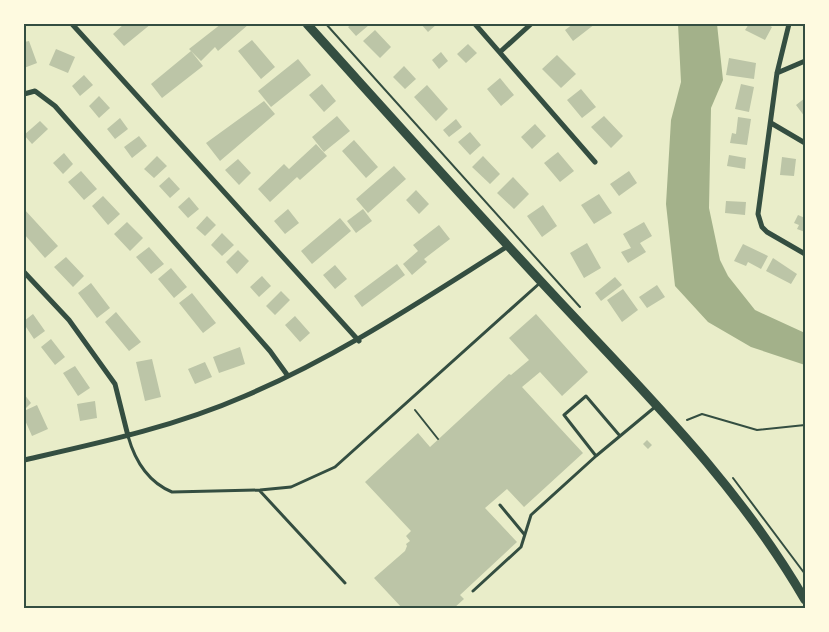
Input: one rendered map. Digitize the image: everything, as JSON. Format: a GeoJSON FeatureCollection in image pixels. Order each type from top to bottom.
{"type":"FeatureCollection","features":[{"type":"Feature","properties":{"kind":"main road"},"geometry":{"type":"LineString","coordinates":[[307,24],[541,282],[691,441],[745,509],[805,600]]}},
{"type":"Feature","properties":{"kind":"street"},"geometry":{"type":"LineString","coordinates":[[72,24],[358,341]]}},
{"type":"Feature","properties":{"kind":"street"},"geometry":{"type":"LineString","coordinates":[[475,24],[595,162]]}},
{"type":"Feature","properties":{"kind":"street"},"geometry":{"type":"LineString","coordinates":[[500,52],[531,24]]}},
{"type":"Feature","properties":{"kind":"street"},"geometry":{"type":"LineString","coordinates":[[789,24],[777,73],[759,221],[767,232],[805,254]]}},
{"type":"Feature","properties":{"kind":"street"},"geometry":{"type":"LineString","coordinates":[[777,73],[805,61]]}},
{"type":"Feature","properties":{"kind":"street"},"geometry":{"type":"LineString","coordinates":[[24,94],[35,90],[55,106],[270,351],[288,376]]}},
{"type":"Feature","properties":{"kind":"street"},"geometry":{"type":"LineString","coordinates":[[771,123],[805,143]]}},
{"type":"Feature","properties":{"kind":"street"},"geometry":{"type":"LineString","coordinates":[[24,460],[128,436],[174,423],[245,396],[358,341],[508,246]]}},
{"type":"Feature","properties":{"kind":"street"},"geometry":{"type":"LineString","coordinates":[[24,272],[69,320],[115,384],[128,436]]}},
{"type":"Feature","properties":{"kind":"lane"},"geometry":{"type":"LineString","coordinates":[[128,436],[133,453],[148,476],[159,487],[172,492],[260,490],[291,486],[336,467],[541,282]]}},
{"type":"Feature","properties":{"kind":"lane"},"geometry":{"type":"LineString","coordinates":[[596,456],[564,416],[586,396],[620,436]]}},
{"type":"Feature","properties":{"kind":"lane"},"geometry":{"type":"LineString","coordinates":[[473,591],[521,547],[531,515],[596,456],[657,405]]}},
{"type":"Feature","properties":{"kind":"lane"},"geometry":{"type":"LineString","coordinates":[[260,490],[345,583]]}},
{"type":"Feature","properties":{"kind":"lane"},"geometry":{"type":"LineString","coordinates":[[500,505],[525,534]]}},
{"type":"Feature","properties":{"kind":"path"},"geometry":{"type":"LineString","coordinates":[[326,24],[501,218]]}},
{"type":"Feature","properties":{"kind":"path"},"geometry":{"type":"LineString","coordinates":[[415,410],[438,439]]}},
{"type":"Feature","properties":{"kind":"path"},"geometry":{"type":"LineString","coordinates":[[688,420],[702,414],[757,430],[805,426]]}},
{"type":"Feature","properties":{"kind":"shaded area"},"geometry":{"type":"Polygon","coordinates":[[[678,24],[717,24],[723,80],[711,108],[709,208],[720,260],[728,276],[755,310],[805,333],[805,365],[751,347],[708,322],[675,286],[666,204],[671,120],[681,82],[678,24]]]}},
{"type":"Feature","properties":{"kind":"building"},"geometry":{"type":"Polygon","coordinates":[[[124,24],[151,24],[124,46],[113,34],[124,24]]]}},
{"type":"Feature","properties":{"kind":"building"},"geometry":{"type":"Polygon","coordinates":[[[221,24],[249,24],[218,51],[215,47],[201,61],[189,49],[221,24]]]}},
{"type":"Feature","properties":{"kind":"building"},"geometry":{"type":"Polygon","coordinates":[[[352,24],[369,25],[356,36],[348,27],[352,24]]]}},
{"type":"Feature","properties":{"kind":"building"},"geometry":{"type":"Polygon","coordinates":[[[421,24],[437,24],[428,32],[421,24]]]}},
{"type":"Feature","properties":{"kind":"building"},"geometry":{"type":"Polygon","coordinates":[[[573,24],[595,24],[573,41],[565,30],[573,24]]]}},
{"type":"Feature","properties":{"kind":"building"},"geometry":{"type":"Polygon","coordinates":[[[749,24],[767,24],[772,27],[765,40],[745,30],[749,24]]]}},
{"type":"Feature","properties":{"kind":"building"},"geometry":{"type":"Polygon","coordinates":[[[375,30],[391,47],[380,58],[363,41],[375,30]]]}},
{"type":"Feature","properties":{"kind":"building"},"geometry":{"type":"Polygon","coordinates":[[[252,40],[275,67],[261,79],[238,51],[252,40]]]}},
{"type":"Feature","properties":{"kind":"building"},"geometry":{"type":"Polygon","coordinates":[[[29,41],[37,63],[24,68],[24,42],[29,41]]]}},
{"type":"Feature","properties":{"kind":"building"},"geometry":{"type":"Polygon","coordinates":[[[468,44],[477,53],[466,63],[457,54],[468,44]]]}},
{"type":"Feature","properties":{"kind":"building"},"geometry":{"type":"Polygon","coordinates":[[[56,49],[75,57],[68,73],[49,65],[56,49]]]}},
{"type":"Feature","properties":{"kind":"building"},"geometry":{"type":"Polygon","coordinates":[[[191,51],[203,66],[162,98],[151,84],[191,51]]]}},
{"type":"Feature","properties":{"kind":"building"},"geometry":{"type":"Polygon","coordinates":[[[441,52],[448,61],[439,69],[432,60],[441,52]]]}},
{"type":"Feature","properties":{"kind":"building"},"geometry":{"type":"Polygon","coordinates":[[[557,55],[576,74],[561,88],[542,69],[557,55]]]}},
{"type":"Feature","properties":{"kind":"building"},"geometry":{"type":"Polygon","coordinates":[[[729,58],[756,63],[754,79],[726,75],[729,58]]]}},
{"type":"Feature","properties":{"kind":"building"},"geometry":{"type":"Polygon","coordinates":[[[298,59],[311,75],[271,107],[258,91],[298,59]]]}},
{"type":"Feature","properties":{"kind":"building"},"geometry":{"type":"Polygon","coordinates":[[[404,66],[416,79],[405,89],[393,77],[404,66]]]}},
{"type":"Feature","properties":{"kind":"building"},"geometry":{"type":"Polygon","coordinates":[[[84,75],[93,85],[80,96],[72,86],[84,75]]]}},
{"type":"Feature","properties":{"kind":"building"},"geometry":{"type":"Polygon","coordinates":[[[500,78],[514,95],[501,106],[487,89],[500,78]]]}},
{"type":"Feature","properties":{"kind":"building"},"geometry":{"type":"Polygon","coordinates":[[[322,84],[336,101],[324,112],[309,95],[322,84]]]}},
{"type":"Feature","properties":{"kind":"building"},"geometry":{"type":"Polygon","coordinates":[[[741,84],[754,87],[749,112],[735,109],[741,84]]]}},
{"type":"Feature","properties":{"kind":"building"},"geometry":{"type":"Polygon","coordinates":[[[427,85],[448,109],[436,121],[414,97],[427,85]]]}},
{"type":"Feature","properties":{"kind":"building"},"geometry":{"type":"Polygon","coordinates":[[[581,89],[596,107],[582,118],[567,100],[581,89]]]}},
{"type":"Feature","properties":{"kind":"building"},"geometry":{"type":"Polygon","coordinates":[[[99,96],[110,108],[99,118],[89,106],[99,96]]]}},
{"type":"Feature","properties":{"kind":"building"},"geometry":{"type":"Polygon","coordinates":[[[805,98],[805,117],[796,105],[805,98]]]}},
{"type":"Feature","properties":{"kind":"building"},"geometry":{"type":"Polygon","coordinates":[[[264,101],[275,114],[220,161],[206,143],[264,101]]]}},
{"type":"Feature","properties":{"kind":"building"},"geometry":{"type":"Polygon","coordinates":[[[337,116],[350,131],[324,152],[312,137],[337,116]]]}},
{"type":"Feature","properties":{"kind":"building"},"geometry":{"type":"Polygon","coordinates":[[[604,116],[623,136],[611,148],[591,127],[604,116]]]}},
{"type":"Feature","properties":{"kind":"building"},"geometry":{"type":"Polygon","coordinates":[[[738,117],[751,119],[747,145],[730,143],[732,133],[736,134],[738,117]]]}},
{"type":"Feature","properties":{"kind":"building"},"geometry":{"type":"Polygon","coordinates":[[[120,118],[128,129],[115,139],[107,129],[120,118]]]}},
{"type":"Feature","properties":{"kind":"building"},"geometry":{"type":"Polygon","coordinates":[[[456,119],[462,127],[449,137],[443,130],[456,119]]]}},
{"type":"Feature","properties":{"kind":"building"},"geometry":{"type":"Polygon","coordinates":[[[40,121],[48,129],[32,144],[24,135],[40,121]]]}},
{"type":"Feature","properties":{"kind":"building"},"geometry":{"type":"Polygon","coordinates":[[[535,124],[546,136],[532,149],[521,137],[535,124]]]}},
{"type":"Feature","properties":{"kind":"building"},"geometry":{"type":"Polygon","coordinates":[[[470,132],[481,145],[470,155],[458,142],[470,132]]]}},
{"type":"Feature","properties":{"kind":"building"},"geometry":{"type":"Polygon","coordinates":[[[139,136],[147,146],[132,158],[124,147],[139,136]]]}},
{"type":"Feature","properties":{"kind":"building"},"geometry":{"type":"Polygon","coordinates":[[[354,140],[378,167],[366,178],[342,151],[354,140]]]}},
{"type":"Feature","properties":{"kind":"building"},"geometry":{"type":"Polygon","coordinates":[[[316,144],[327,156],[300,180],[297,177],[270,202],[258,189],[284,164],[289,169],[316,144]]]}},
{"type":"Feature","properties":{"kind":"building"},"geometry":{"type":"Polygon","coordinates":[[[558,152],[574,171],[560,182],[544,163],[558,152]]]}},
{"type":"Feature","properties":{"kind":"building"},"geometry":{"type":"Polygon","coordinates":[[[64,153],[73,164],[63,174],[53,163],[64,153]]]}},
{"type":"Feature","properties":{"kind":"building"},"geometry":{"type":"Polygon","coordinates":[[[729,155],[746,158],[745,169],[727,166],[729,155]]]}},
{"type":"Feature","properties":{"kind":"building"},"geometry":{"type":"Polygon","coordinates":[[[157,156],[167,166],[154,178],[144,169],[157,156]]]}},
{"type":"Feature","properties":{"kind":"building"},"geometry":{"type":"Polygon","coordinates":[[[483,156],[500,174],[490,184],[472,167],[483,156]]]}},
{"type":"Feature","properties":{"kind":"building"},"geometry":{"type":"Polygon","coordinates":[[[782,157],[796,159],[794,176],[780,175],[782,157]]]}},
{"type":"Feature","properties":{"kind":"building"},"geometry":{"type":"Polygon","coordinates":[[[238,159],[251,173],[239,185],[225,170],[238,159]]]}},
{"type":"Feature","properties":{"kind":"building"},"geometry":{"type":"Polygon","coordinates":[[[394,166],[406,179],[368,213],[356,199],[394,166]]]}},
{"type":"Feature","properties":{"kind":"building"},"geometry":{"type":"Polygon","coordinates":[[[81,171],[97,189],[84,200],[68,182],[81,171]]]}},
{"type":"Feature","properties":{"kind":"building"},"geometry":{"type":"Polygon","coordinates":[[[629,171],[637,183],[619,196],[610,184],[629,171]]]}},
{"type":"Feature","properties":{"kind":"building"},"geometry":{"type":"Polygon","coordinates":[[[169,177],[180,189],[170,198],[159,186],[169,177]]]}},
{"type":"Feature","properties":{"kind":"building"},"geometry":{"type":"Polygon","coordinates":[[[513,177],[529,194],[514,209],[497,193],[513,177]]]}},
{"type":"Feature","properties":{"kind":"building"},"geometry":{"type":"Polygon","coordinates":[[[416,190],[429,204],[419,214],[406,200],[416,190]]]}},
{"type":"Feature","properties":{"kind":"building"},"geometry":{"type":"Polygon","coordinates":[[[599,194],[612,213],[594,224],[581,205],[599,194]]]}},
{"type":"Feature","properties":{"kind":"building"},"geometry":{"type":"Polygon","coordinates":[[[103,196],[120,214],[108,225],[92,206],[103,196]]]}},
{"type":"Feature","properties":{"kind":"building"},"geometry":{"type":"Polygon","coordinates":[[[189,197],[199,209],[188,218],[178,207],[189,197]]]}},
{"type":"Feature","properties":{"kind":"building"},"geometry":{"type":"Polygon","coordinates":[[[726,201],[746,202],[745,215],[725,213],[726,201]]]}},
{"type":"Feature","properties":{"kind":"building"},"geometry":{"type":"Polygon","coordinates":[[[543,205],[557,226],[542,237],[527,216],[543,205]]]}},
{"type":"Feature","properties":{"kind":"building"},"geometry":{"type":"Polygon","coordinates":[[[24,209],[58,246],[45,258],[24,234],[24,209]]]}},
{"type":"Feature","properties":{"kind":"building"},"geometry":{"type":"Polygon","coordinates":[[[288,209],[299,223],[285,234],[274,221],[288,209]]]}},
{"type":"Feature","properties":{"kind":"building"},"geometry":{"type":"Polygon","coordinates":[[[363,209],[372,221],[356,233],[347,221],[363,209]]]}},
{"type":"Feature","properties":{"kind":"building"},"geometry":{"type":"Polygon","coordinates":[[[798,215],[805,218],[805,232],[797,229],[799,225],[794,223],[798,215]]]}},
{"type":"Feature","properties":{"kind":"building"},"geometry":{"type":"Polygon","coordinates":[[[207,216],[216,225],[205,236],[196,228],[207,216]]]}},
{"type":"Feature","properties":{"kind":"building"},"geometry":{"type":"Polygon","coordinates":[[[340,218],[351,231],[312,264],[301,251],[340,218]]]}},
{"type":"Feature","properties":{"kind":"building"},"geometry":{"type":"Polygon","coordinates":[[[127,222],[143,238],[130,251],[114,234],[127,222]]]}},
{"type":"Feature","properties":{"kind":"building"},"geometry":{"type":"Polygon","coordinates":[[[644,222],[652,236],[640,243],[646,252],[628,263],[621,252],[631,248],[623,234],[644,222]]]}},
{"type":"Feature","properties":{"kind":"building"},"geometry":{"type":"Polygon","coordinates":[[[439,225],[450,239],[424,259],[427,262],[412,275],[403,264],[418,251],[413,245],[439,225]]]}},
{"type":"Feature","properties":{"kind":"building"},"geometry":{"type":"Polygon","coordinates":[[[222,233],[234,245],[222,256],[211,245],[222,233]]]}},
{"type":"Feature","properties":{"kind":"building"},"geometry":{"type":"Polygon","coordinates":[[[587,243],[601,268],[584,278],[570,253],[587,243]]]}},
{"type":"Feature","properties":{"kind":"building"},"geometry":{"type":"Polygon","coordinates":[[[743,244],[768,256],[761,269],[748,262],[746,266],[734,261],[743,244]]]}},
{"type":"Feature","properties":{"kind":"building"},"geometry":{"type":"Polygon","coordinates":[[[149,247],[164,264],[151,274],[136,257],[149,247]]]}},
{"type":"Feature","properties":{"kind":"building"},"geometry":{"type":"Polygon","coordinates":[[[238,250],[249,261],[237,274],[226,262],[238,250]]]}},
{"type":"Feature","properties":{"kind":"building"},"geometry":{"type":"Polygon","coordinates":[[[66,257],[84,276],[73,287],[54,267],[66,257]]]}},
{"type":"Feature","properties":{"kind":"building"},"geometry":{"type":"Polygon","coordinates":[[[773,258],[797,274],[791,284],[766,271],[773,258]]]}},
{"type":"Feature","properties":{"kind":"building"},"geometry":{"type":"Polygon","coordinates":[[[397,264],[405,275],[362,307],[354,296],[397,264]]]}},
{"type":"Feature","properties":{"kind":"building"},"geometry":{"type":"Polygon","coordinates":[[[335,265],[347,279],[335,289],[323,275],[335,265]]]}},
{"type":"Feature","properties":{"kind":"building"},"geometry":{"type":"Polygon","coordinates":[[[171,268],[187,287],[174,298],[158,279],[171,268]]]}},
{"type":"Feature","properties":{"kind":"building"},"geometry":{"type":"Polygon","coordinates":[[[262,276],[271,286],[259,297],[250,287],[262,276]]]}},
{"type":"Feature","properties":{"kind":"building"},"geometry":{"type":"Polygon","coordinates":[[[615,277],[622,285],[601,301],[595,293],[615,277]]]}},
{"type":"Feature","properties":{"kind":"building"},"geometry":{"type":"Polygon","coordinates":[[[91,283],[110,308],[97,318],[78,293],[91,283]]]}},
{"type":"Feature","properties":{"kind":"building"},"geometry":{"type":"Polygon","coordinates":[[[657,285],[665,297],[647,308],[639,297],[657,285]]]}},
{"type":"Feature","properties":{"kind":"building"},"geometry":{"type":"Polygon","coordinates":[[[623,289],[638,310],[622,322],[607,300],[623,289]]]}},
{"type":"Feature","properties":{"kind":"building"},"geometry":{"type":"Polygon","coordinates":[[[281,291],[290,300],[275,315],[266,306],[281,291]]]}},
{"type":"Feature","properties":{"kind":"building"},"geometry":{"type":"Polygon","coordinates":[[[192,293],[216,323],[203,333],[179,303],[192,293]]]}},
{"type":"Feature","properties":{"kind":"building"},"geometry":{"type":"Polygon","coordinates":[[[116,312],[141,342],[129,351],[105,322],[116,312]]]}},
{"type":"Feature","properties":{"kind":"building"},"geometry":{"type":"Polygon","coordinates":[[[33,314],[45,331],[34,339],[24,324],[24,321],[33,314]]]}},
{"type":"Feature","properties":{"kind":"building"},"geometry":{"type":"Polygon","coordinates":[[[536,314],[588,372],[562,396],[540,372],[522,387],[583,453],[524,507],[507,489],[485,508],[517,542],[460,595],[464,599],[454,608],[402,608],[374,578],[405,551],[406,544],[410,541],[406,536],[411,531],[365,482],[418,433],[430,447],[509,374],[511,375],[529,360],[509,338],[536,314]]]}},
{"type":"Feature","properties":{"kind":"building"},"geometry":{"type":"Polygon","coordinates":[[[295,316],[310,333],[300,342],[285,325],[295,316]]]}},
{"type":"Feature","properties":{"kind":"building"},"geometry":{"type":"Polygon","coordinates":[[[51,339],[65,357],[55,365],[41,347],[51,339]]]}},
{"type":"Feature","properties":{"kind":"building"},"geometry":{"type":"Polygon","coordinates":[[[240,347],[245,364],[219,373],[213,357],[240,347]]]}},
{"type":"Feature","properties":{"kind":"building"},"geometry":{"type":"Polygon","coordinates":[[[152,359],[161,397],[145,401],[136,362],[152,359]]]}},
{"type":"Feature","properties":{"kind":"building"},"geometry":{"type":"Polygon","coordinates":[[[205,362],[212,377],[195,384],[188,369],[205,362]]]}},
{"type":"Feature","properties":{"kind":"building"},"geometry":{"type":"Polygon","coordinates":[[[75,366],[90,388],[78,396],[63,373],[75,366]]]}},
{"type":"Feature","properties":{"kind":"building"},"geometry":{"type":"Polygon","coordinates":[[[24,394],[31,403],[24,410],[24,394]]]}},
{"type":"Feature","properties":{"kind":"building"},"geometry":{"type":"Polygon","coordinates":[[[95,401],[97,418],[80,421],[77,404],[95,401]]]}},
{"type":"Feature","properties":{"kind":"building"},"geometry":{"type":"Polygon","coordinates":[[[37,405],[48,429],[32,436],[24,418],[24,411],[37,405]]]}},
{"type":"Feature","properties":{"kind":"building"},"geometry":{"type":"Polygon","coordinates":[[[647,440],[652,445],[648,449],[643,444],[647,440]]]}}]}
